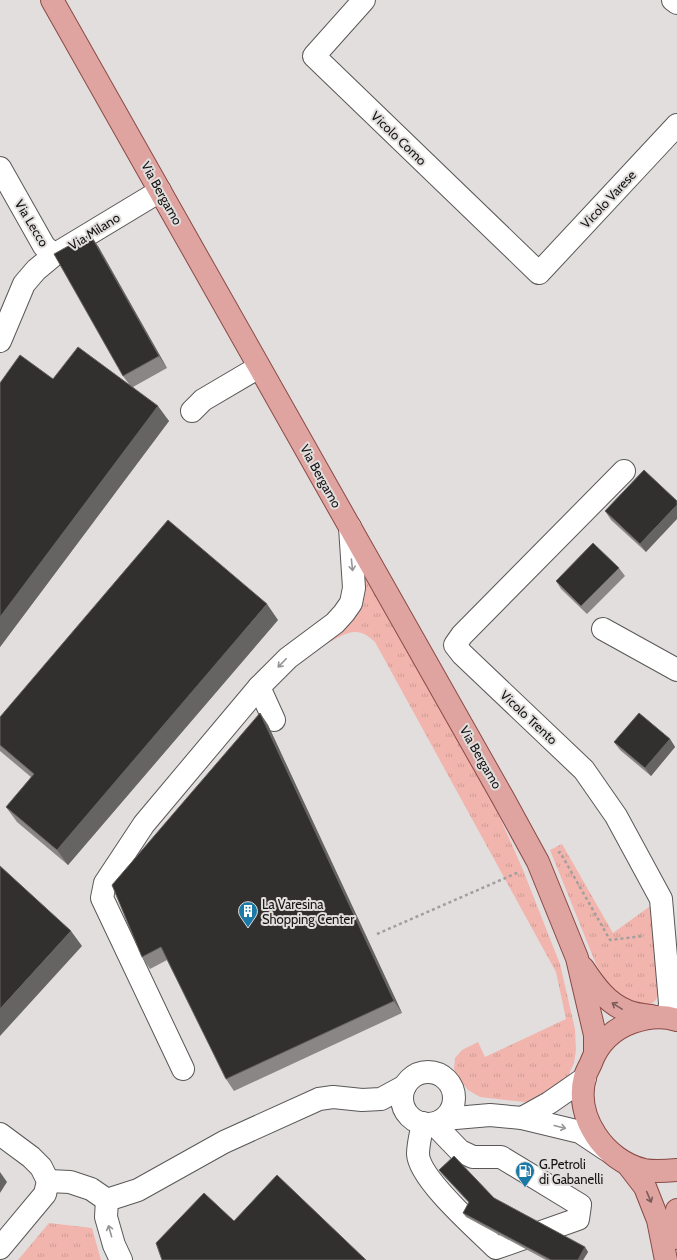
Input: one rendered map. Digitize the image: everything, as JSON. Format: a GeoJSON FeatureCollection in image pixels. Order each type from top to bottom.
{"type":"FeatureCollection","features":[{"type":"Feature","properties":{"kind":"main road","name":"Via Bergamo"},"geometry":{"type":"LineString","coordinates":[[52,0],[504,798],[535,856],[577,958],[595,1035],[595,1053]]}},
{"type":"Feature","properties":{"kind":"main road","name":"Via Bergamo"},"geometry":{"type":"LineString","coordinates":[[577,958],[595,985],[607,999],[628,1012],[667,1018]]}},
{"type":"Feature","properties":{"kind":"main road"},"geometry":{"type":"LineString","coordinates":[[667,1018],[640,1020],[620,1028],[604,1041],[595,1053],[585,1078],[583,1098],[587,1118],[595,1135],[608,1151],[628,1164],[650,1170],[677,1170]]}},
{"type":"Feature","properties":{"kind":"main road"},"geometry":{"type":"LineString","coordinates":[[628,1164],[645,1187],[658,1220],[666,1260]]}},
{"type":"Feature","properties":{"kind":"main road"},"geometry":{"type":"LineString","coordinates":[[677,1210],[675,1221],[677,1238]]}},
{"type":"Feature","properties":{"kind":"street","name":"Vicolo Como"},"geometry":{"type":"LineString","coordinates":[[364,0],[314,56],[539,274]]}},
{"type":"Feature","properties":{"kind":"street"},"geometry":{"type":"LineString","coordinates":[[673,0],[677,3]]}},
{"type":"Feature","properties":{"kind":"street","name":"Vicolo Varese"},"geometry":{"type":"LineString","coordinates":[[539,274],[677,125]]}},
{"type":"Feature","properties":{"kind":"street","name":"Via Lecco"},"geometry":{"type":"LineString","coordinates":[[0,168],[44,246],[54,255]]}},
{"type":"Feature","properties":{"kind":"street","name":"Via Milano"},"geometry":{"type":"LineString","coordinates":[[0,341],[24,284],[36,270],[54,255],[160,191]]}},
{"type":"Feature","properties":{"kind":"street"},"geometry":{"type":"LineString","coordinates":[[192,411],[203,400],[259,367]]}},
{"type":"Feature","properties":{"kind":"street","name":"Vicolo Trento"},"geometry":{"type":"LineString","coordinates":[[624,471],[462,635],[455,645],[462,654],[584,770],[616,816],[661,898],[670,1003],[667,1018]]}},
{"type":"Feature","properties":{"kind":"street"},"geometry":{"type":"LineString","coordinates":[[183,1069],[102,898],[105,883],[144,824],[259,687],[288,658],[335,623],[344,613],[351,602],[354,588],[350,527]]}},
{"type":"Feature","properties":{"kind":"street"},"geometry":{"type":"LineString","coordinates":[[603,629],[677,670]]}},
{"type":"Feature","properties":{"kind":"street"},"geometry":{"type":"LineString","coordinates":[[259,687],[274,720]]}},
{"type":"Feature","properties":{"kind":"street"},"geometry":{"type":"LineString","coordinates":[[107,1200],[138,1190],[224,1142],[319,1099],[333,1097],[381,1100],[405,1086],[414,1076],[422,1073],[431,1072],[439,1074],[446,1079],[462,1099],[490,1115]]}},
{"type":"Feature","properties":{"kind":"street"},"geometry":{"type":"LineString","coordinates":[[522,1118],[585,1078]]}},
{"type":"Feature","properties":{"kind":"street"},"geometry":{"type":"LineString","coordinates":[[405,1086],[402,1101],[404,1108],[409,1115],[429,1122],[460,1151],[472,1157],[501,1157],[580,1205],[578,1219],[496,1248],[443,1196],[425,1172],[418,1155],[429,1122],[449,1114],[453,1108],[454,1101],[452,1086]]}},
{"type":"Feature","properties":{"kind":"street"},"geometry":{"type":"LineString","coordinates":[[362,1100],[378,1108],[429,1122],[490,1115],[522,1118],[580,1132],[608,1151]]}},
{"type":"Feature","properties":{"kind":"street"},"geometry":{"type":"LineString","coordinates":[[0,1134],[31,1157],[41,1167],[48,1181],[45,1194],[0,1248]]}},
{"type":"Feature","properties":{"kind":"street"},"geometry":{"type":"LineString","coordinates":[[48,1181],[70,1182],[91,1189],[107,1200]]}},
{"type":"Feature","properties":{"kind":"street"},"geometry":{"type":"LineString","coordinates":[[107,1200],[106,1217],[114,1245],[121,1260]]}},
{"type":"Feature","properties":{"kind":"green space"},"geometry":{"type":"Polygon","coordinates":[[[361,571],[494,804],[523,870],[560,964],[575,1029],[576,1050],[574,1063],[568,1076],[558,1088],[536,1101],[524,1102],[480,1097],[468,1090],[459,1079],[454,1069],[455,1058],[462,1050],[478,1042],[485,1057],[566,1019],[556,972],[375,642],[368,636],[356,632],[344,635],[324,645],[361,571]]]}},
{"type":"Feature","properties":{"kind":"green space"},"geometry":{"type":"Polygon","coordinates":[[[562,844],[613,933],[653,904],[658,994],[656,1000],[650,1005],[633,1004],[625,1000],[610,986],[596,964],[550,850],[562,844]]]}},
{"type":"Feature","properties":{"kind":"green space"},"geometry":{"type":"Polygon","coordinates":[[[49,1223],[92,1228],[101,1260],[18,1260],[49,1223]]]}},
{"type":"Feature","properties":{"kind":"building"},"geometry":{"type":"Polygon","coordinates":[[[90,234],[159,356],[123,376],[54,254],[90,234]]]}},
{"type":"Feature","properties":{"kind":"building"},"geometry":{"type":"Polygon","coordinates":[[[78,347],[158,406],[0,617],[0,383],[20,355],[53,379],[78,347]]]}},
{"type":"Feature","properties":{"kind":"building"},"geometry":{"type":"Polygon","coordinates":[[[644,470],[677,501],[677,505],[640,544],[605,511],[644,470]]]}},
{"type":"Feature","properties":{"kind":"building"},"geometry":{"type":"Polygon","coordinates":[[[168,520],[267,604],[57,850],[6,807],[34,774],[0,745],[0,717],[168,520]]]}},
{"type":"Feature","properties":{"kind":"building"},"geometry":{"type":"Polygon","coordinates":[[[593,543],[619,568],[581,606],[556,581],[593,543]]]}},
{"type":"Feature","properties":{"kind":"building","name":"La Varesina Shopping Center"},"geometry":{"type":"Polygon","coordinates":[[[260,713],[394,1001],[226,1079],[161,947],[142,957],[112,885],[260,713]]]}},
{"type":"Feature","properties":{"kind":"building"},"geometry":{"type":"Polygon","coordinates":[[[639,713],[670,739],[645,768],[614,742],[639,713]]]}},
{"type":"Feature","properties":{"kind":"building"},"geometry":{"type":"Polygon","coordinates":[[[0,866],[71,931],[0,1009],[0,866]]]}},
{"type":"Feature","properties":{"kind":"building"},"geometry":{"type":"Polygon","coordinates":[[[454,1156],[494,1198],[585,1247],[578,1260],[551,1260],[463,1213],[469,1202],[439,1170],[454,1156]]]}},
{"type":"Feature","properties":{"kind":"building"},"geometry":{"type":"Polygon","coordinates":[[[277,1175],[366,1260],[162,1260],[156,1243],[204,1193],[234,1221],[277,1175]]]}},
{"type":"Feature","properties":{"kind":"place","name":"La Varesina Shopping Center"},"geometry":{"type":"Point","coordinates":[248,928]}},
{"type":"Feature","properties":{"kind":"place","name":"G.Petroli di Gabanelli"},"geometry":{"type":"Point","coordinates":[525,1188]}}]}
